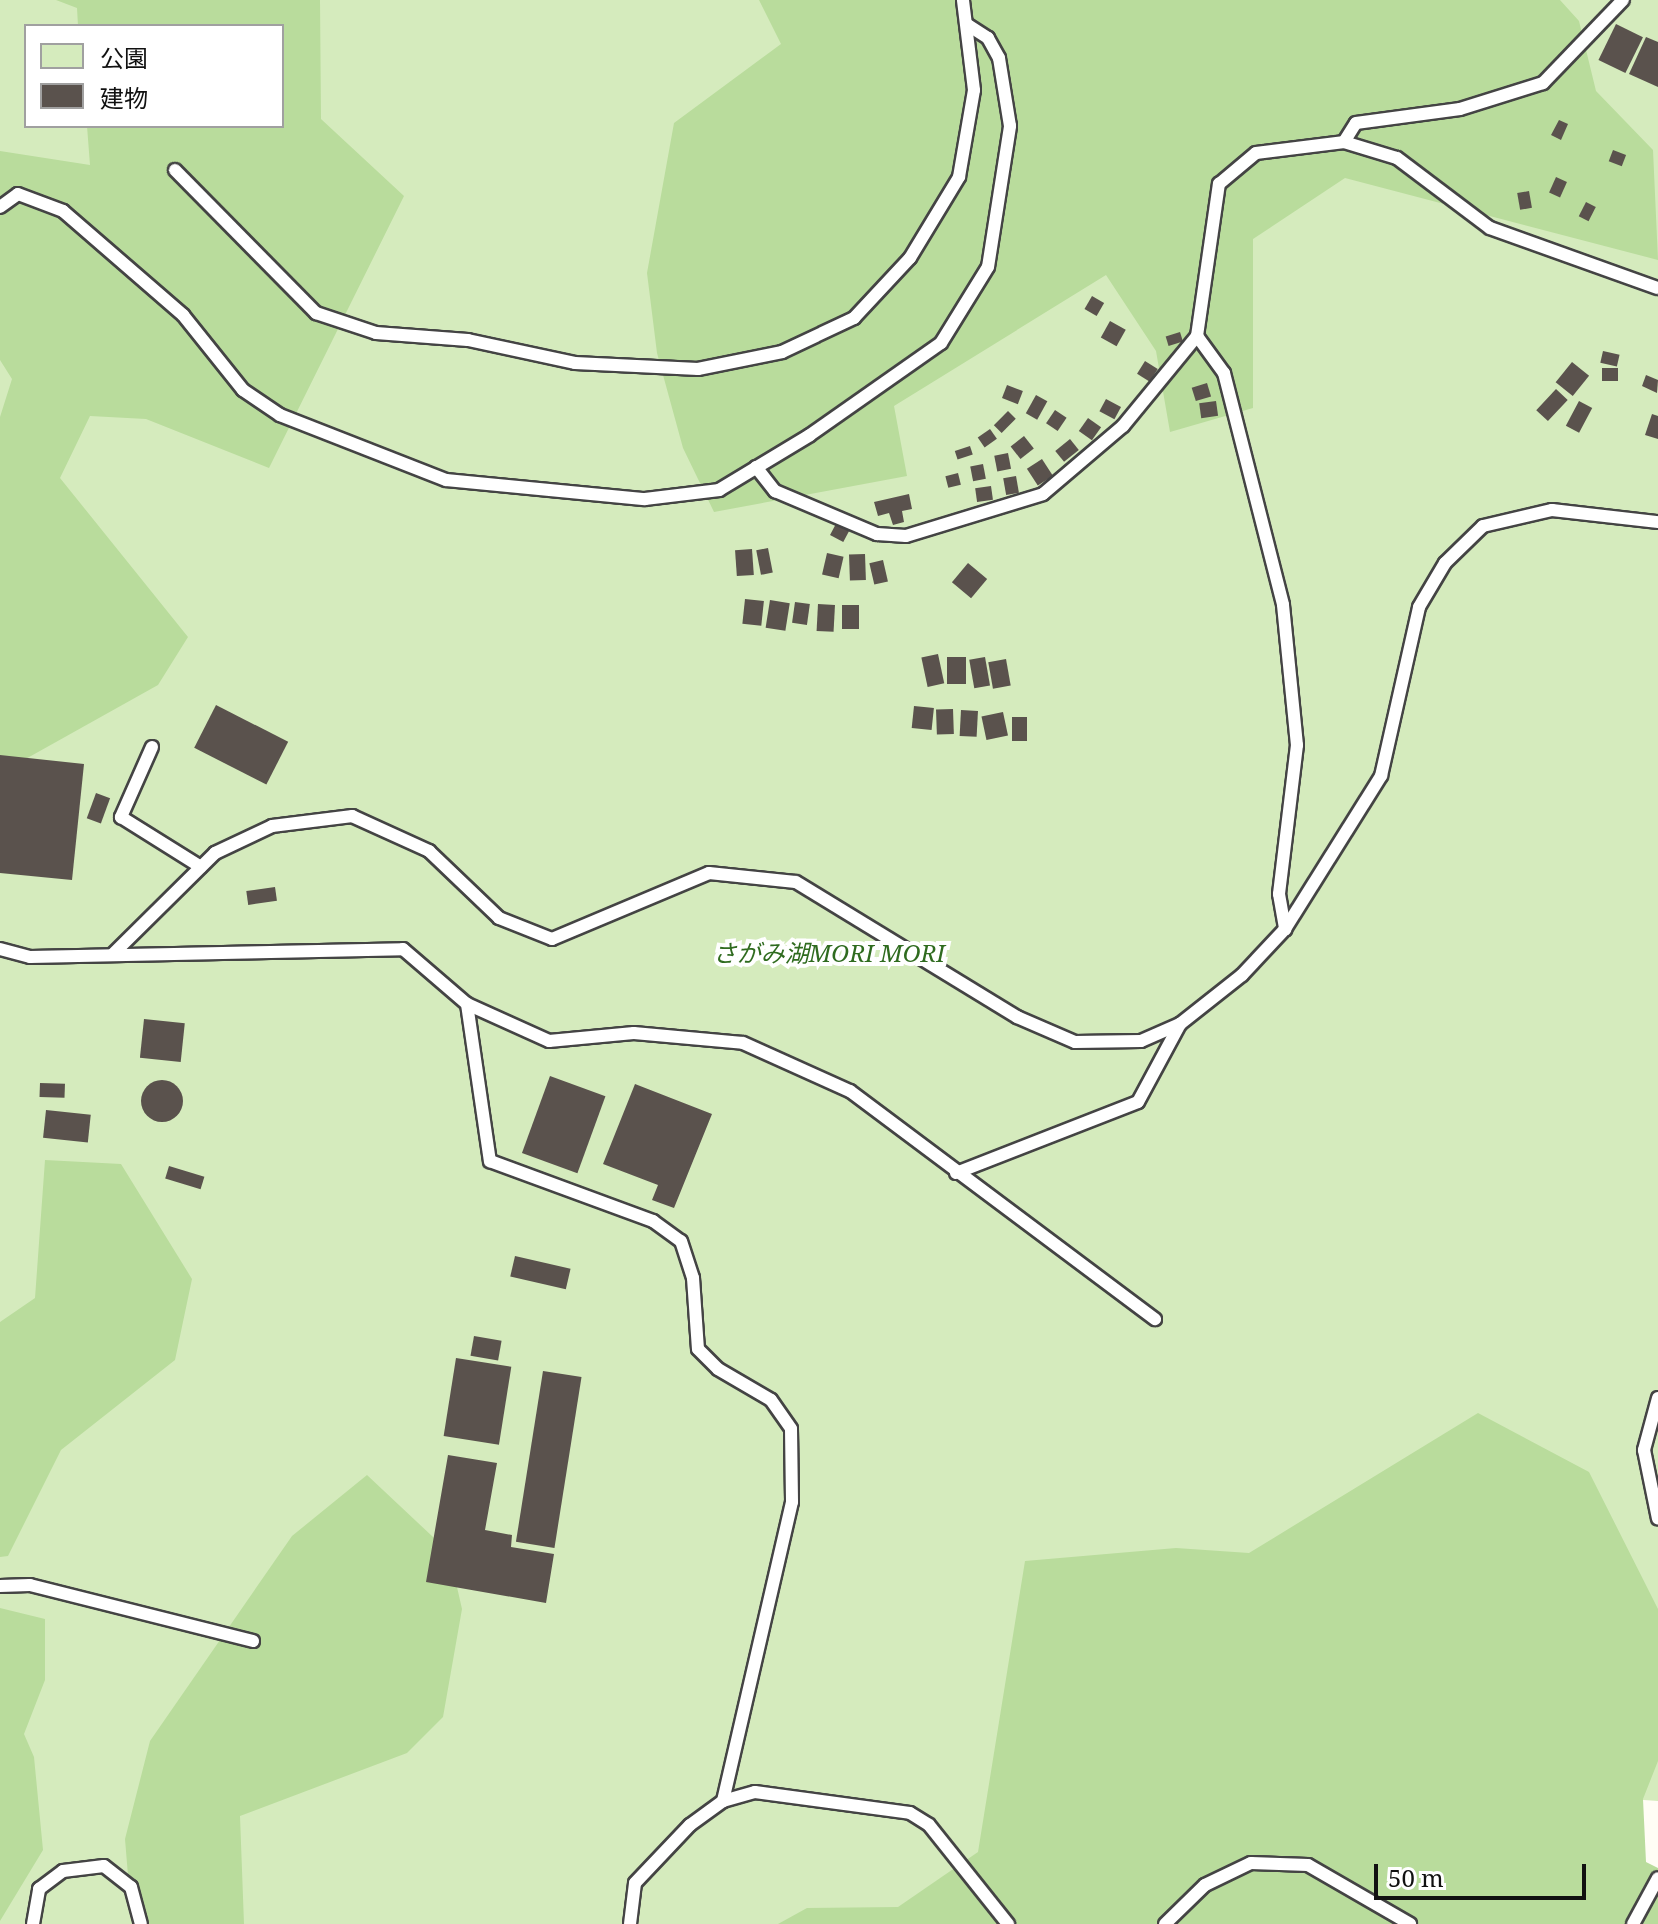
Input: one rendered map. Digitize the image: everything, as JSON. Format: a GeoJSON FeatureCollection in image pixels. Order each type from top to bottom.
{"type":"FeatureCollection","features":[{"type":"Feature","properties":{"kind":"lane"},"geometry":{"type":"LineString","coordinates":[[175,170],[316,313],[376,333],[468,340],[575,363],[698,369],[782,352],[854,318],[910,258],[959,177],[974,90],[963,0]]}},
{"type":"Feature","properties":{"kind":"lane"},"geometry":{"type":"LineString","coordinates":[[1344,142],[1356,123],[1460,109],[1543,83],[1623,0]]}},
{"type":"Feature","properties":{"kind":"lane"},"geometry":{"type":"LineString","coordinates":[[0,207],[18,194],[63,211],[183,315],[243,390],[280,415],[446,480],[645,499],[719,490],[941,343],[988,267],[1010,126],[999,58],[988,38],[968,25]]}},
{"type":"Feature","properties":{"kind":"lane"},"geometry":{"type":"LineString","coordinates":[[756,467],[775,491],[877,534],[906,536],[1043,494],[1123,426],[1197,336],[1219,184],[1256,153],[1344,142],[1397,158],[1490,228],[1658,288]]}},
{"type":"Feature","properties":{"kind":"lane"},"geometry":{"type":"LineString","coordinates":[[1197,336],[1224,373],[1283,605],[1297,745],[1279,894],[1285,929]]}},
{"type":"Feature","properties":{"kind":"lane"},"geometry":{"type":"LineString","coordinates":[[113,954],[215,853],[272,826],[352,816],[429,851],[499,918],[552,939],[709,873],[796,882],[1017,1017],[1075,1042],[1141,1041],[1180,1024],[1242,975],[1285,929],[1381,776],[1419,607],[1445,563],[1483,526],[1552,510],[1658,522]]}},
{"type":"Feature","properties":{"kind":"lane"},"geometry":{"type":"LineString","coordinates":[[152,747],[121,817],[201,867]]}},
{"type":"Feature","properties":{"kind":"lane"},"geometry":{"type":"LineString","coordinates":[[0,949],[30,957],[403,949],[467,1004],[549,1041],[634,1033],[743,1043],[850,1091],[1155,1319]]}},
{"type":"Feature","properties":{"kind":"lane"},"geometry":{"type":"LineString","coordinates":[[467,1004],[490,1161],[653,1221],[681,1241],[693,1278],[698,1349],[718,1369],[771,1400],[791,1429],[792,1502],[723,1801]]}},
{"type":"Feature","properties":{"kind":"lane"},"geometry":{"type":"LineString","coordinates":[[956,1173],[1138,1102],[1180,1024]]}},
{"type":"Feature","properties":{"kind":"lane"},"geometry":{"type":"LineString","coordinates":[[1658,1398],[1644,1450],[1658,1519]]}},
{"type":"Feature","properties":{"kind":"lane"},"geometry":{"type":"LineString","coordinates":[[0,1586],[30,1585],[253,1641]]}},
{"type":"Feature","properties":{"kind":"lane"},"geometry":{"type":"LineString","coordinates":[[630,1924],[635,1883],[690,1825],[723,1801],[755,1792],[910,1813],[929,1825],[1008,1924]]}},
{"type":"Feature","properties":{"kind":"lane"},"geometry":{"type":"LineString","coordinates":[[1165,1924],[1205,1885],[1251,1863],[1308,1865],[1410,1924]]}},
{"type":"Feature","properties":{"kind":"lane"},"geometry":{"type":"LineString","coordinates":[[33,1924],[39,1889],[63,1871],[104,1866],[131,1887],[141,1924]]}},
{"type":"Feature","properties":{"kind":"lane"},"geometry":{"type":"LineString","coordinates":[[1633,1924],[1658,1878]]}},
{"type":"Feature","properties":{"kind":"green space","name":"さがみ湖MORI MORI"},"geometry":{"type":"Polygon","coordinates":[[[0,0],[1658,0],[1658,1801],[1350,1780],[1194,1924],[0,1924],[0,0]]]}},
{"type":"Feature","properties":{"kind":"green space"},"geometry":{"type":"Polygon","coordinates":[[[56,0],[320,0],[321,119],[404,196],[269,468],[146,419],[90,416],[60,478],[188,637],[158,685],[22,761],[0,767],[0,417],[12,379],[0,360],[0,151],[90,165],[87,128],[284,128],[284,24],[78,24],[77,8],[56,0]]]}},
{"type":"Feature","properties":{"kind":"green space"},"geometry":{"type":"Polygon","coordinates":[[[759,0],[1560,0],[1579,21],[1596,91],[1653,150],[1658,260],[1345,178],[1253,239],[1253,408],[1170,432],[1156,351],[1106,275],[894,406],[907,476],[714,512],[683,448],[657,353],[647,273],[674,123],[781,44],[759,0]]]}},
{"type":"Feature","properties":{"kind":"green space"},"geometry":{"type":"Polygon","coordinates":[[[45,1160],[121,1164],[192,1279],[175,1360],[61,1450],[8,1556],[0,1557],[0,1322],[35,1298],[45,1160]]]}},
{"type":"Feature","properties":{"kind":"green space"},"geometry":{"type":"Polygon","coordinates":[[[1478,1413],[1589,1472],[1658,1609],[1658,1761],[1643,1799],[1646,1862],[1658,1868],[1658,1924],[778,1924],[807,1908],[898,1907],[978,1852],[1025,1561],[1176,1548],[1249,1553],[1478,1413]]]}},
{"type":"Feature","properties":{"kind":"green space"},"geometry":{"type":"Polygon","coordinates":[[[367,1475],[449,1552],[462,1609],[443,1717],[407,1753],[240,1816],[244,1924],[132,1924],[125,1839],[150,1741],[292,1536],[367,1475]]]}},
{"type":"Feature","properties":{"kind":"green space"},"geometry":{"type":"Polygon","coordinates":[[[0,1608],[45,1619],[45,1680],[24,1734],[34,1757],[43,1850],[0,1921],[0,1608]]]}},
{"type":"Feature","properties":{"kind":"building"},"geometry":{"type":"Polygon","coordinates":[[[1616,24],[1643,37],[1625,73],[1598,60],[1616,24]]]}},
{"type":"Feature","properties":{"kind":"building"},"geometry":{"type":"Polygon","coordinates":[[[1646,37],[1658,42],[1658,87],[1629,74],[1646,37]]]}},
{"type":"Feature","properties":{"kind":"building"},"geometry":{"type":"Polygon","coordinates":[[[1559,120],[1568,124],[1561,140],[1551,135],[1559,120]]]}},
{"type":"Feature","properties":{"kind":"building"},"geometry":{"type":"Polygon","coordinates":[[[1613,150],[1626,155],[1622,166],[1609,161],[1613,150]]]}},
{"type":"Feature","properties":{"kind":"building"},"geometry":{"type":"Polygon","coordinates":[[[1556,177],[1567,182],[1560,197],[1549,193],[1556,177]]]}},
{"type":"Feature","properties":{"kind":"building"},"geometry":{"type":"Polygon","coordinates":[[[1529,191],[1532,208],[1520,210],[1517,193],[1529,191]]]}},
{"type":"Feature","properties":{"kind":"building"},"geometry":{"type":"Polygon","coordinates":[[[1586,202],[1596,207],[1589,221],[1579,216],[1586,202]]]}},
{"type":"Feature","properties":{"kind":"building"},"geometry":{"type":"Polygon","coordinates":[[[1092,296],[1104,303],[1097,316],[1084,309],[1092,296]]]}},
{"type":"Feature","properties":{"kind":"building"},"geometry":{"type":"Polygon","coordinates":[[[1110,321],[1126,330],[1117,346],[1101,338],[1110,321]]]}},
{"type":"Feature","properties":{"kind":"building"},"geometry":{"type":"Polygon","coordinates":[[[1180,332],[1183,342],[1169,346],[1166,336],[1180,332]]]}},
{"type":"Feature","properties":{"kind":"building"},"geometry":{"type":"Polygon","coordinates":[[[1603,351],[1620,355],[1617,367],[1600,363],[1603,351]]]}},
{"type":"Feature","properties":{"kind":"building"},"geometry":{"type":"Polygon","coordinates":[[[1145,361],[1158,369],[1150,382],[1137,374],[1145,361]]]}},
{"type":"Feature","properties":{"kind":"building"},"geometry":{"type":"Polygon","coordinates":[[[1572,362],[1589,376],[1573,396],[1556,382],[1572,362]]]}},
{"type":"Feature","properties":{"kind":"building"},"geometry":{"type":"Polygon","coordinates":[[[1602,368],[1618,368],[1618,381],[1602,381],[1602,368]]]}},
{"type":"Feature","properties":{"kind":"building"},"geometry":{"type":"Polygon","coordinates":[[[1646,375],[1658,380],[1657,393],[1642,386],[1646,375]]]}},
{"type":"Feature","properties":{"kind":"building"},"geometry":{"type":"Polygon","coordinates":[[[1207,383],[1211,396],[1196,401],[1192,388],[1207,383]]]}},
{"type":"Feature","properties":{"kind":"building"},"geometry":{"type":"Polygon","coordinates":[[[1007,385],[1023,391],[1018,404],[1002,398],[1007,385]]]}},
{"type":"Feature","properties":{"kind":"building"},"geometry":{"type":"Polygon","coordinates":[[[1556,389],[1568,400],[1548,421],[1536,410],[1556,389]]]}},
{"type":"Feature","properties":{"kind":"building"},"geometry":{"type":"Polygon","coordinates":[[[1036,395],[1047,401],[1037,420],[1026,413],[1036,395]]]}},
{"type":"Feature","properties":{"kind":"building"},"geometry":{"type":"Polygon","coordinates":[[[1106,399],[1121,407],[1114,419],[1099,411],[1106,399]]]}},
{"type":"Feature","properties":{"kind":"building"},"geometry":{"type":"Polygon","coordinates":[[[1216,401],[1218,416],[1201,418],[1199,403],[1216,401]]]}},
{"type":"Feature","properties":{"kind":"building"},"geometry":{"type":"Polygon","coordinates":[[[1579,401],[1592,408],[1579,433],[1566,426],[1579,401]]]}},
{"type":"Feature","properties":{"kind":"building"},"geometry":{"type":"Polygon","coordinates":[[[1055,410],[1067,418],[1058,431],[1046,423],[1055,410]]]}},
{"type":"Feature","properties":{"kind":"building"},"geometry":{"type":"Polygon","coordinates":[[[1008,411],[1016,419],[1002,433],[994,425],[1008,411]]]}},
{"type":"Feature","properties":{"kind":"building"},"geometry":{"type":"Polygon","coordinates":[[[1652,414],[1658,416],[1658,439],[1645,435],[1652,414]]]}},
{"type":"Feature","properties":{"kind":"building"},"geometry":{"type":"Polygon","coordinates":[[[1088,418],[1101,427],[1092,440],[1079,431],[1088,418]]]}},
{"type":"Feature","properties":{"kind":"building"},"geometry":{"type":"Polygon","coordinates":[[[990,429],[997,439],[985,447],[978,438],[990,429]]]}},
{"type":"Feature","properties":{"kind":"building"},"geometry":{"type":"Polygon","coordinates":[[[1024,436],[1034,449],[1020,459],[1011,446],[1024,436]]]}},
{"type":"Feature","properties":{"kind":"building"},"geometry":{"type":"Polygon","coordinates":[[[1070,439],[1079,450],[1064,462],[1055,451],[1070,439]]]}},
{"type":"Feature","properties":{"kind":"building"},"geometry":{"type":"Polygon","coordinates":[[[970,446],[973,455],[958,460],[955,451],[970,446]]]}},
{"type":"Feature","properties":{"kind":"building"},"geometry":{"type":"Polygon","coordinates":[[[1008,453],[1011,469],[997,471],[994,456],[1008,453]]]}},
{"type":"Feature","properties":{"kind":"building"},"geometry":{"type":"Polygon","coordinates":[[[1042,459],[1053,476],[1038,486],[1027,469],[1042,459]]]}},
{"type":"Feature","properties":{"kind":"building"},"geometry":{"type":"Polygon","coordinates":[[[983,464],[986,479],[973,481],[970,466],[983,464]]]}},
{"type":"Feature","properties":{"kind":"building"},"geometry":{"type":"Polygon","coordinates":[[[958,473],[961,485],[948,488],[945,476],[958,473]]]}},
{"type":"Feature","properties":{"kind":"building"},"geometry":{"type":"Polygon","coordinates":[[[1016,476],[1019,493],[1006,495],[1003,478],[1016,476]]]}},
{"type":"Feature","properties":{"kind":"building"},"geometry":{"type":"Polygon","coordinates":[[[991,486],[993,500],[977,502],[975,488],[991,486]]]}},
{"type":"Feature","properties":{"kind":"building"},"geometry":{"type":"Polygon","coordinates":[[[909,494],[912,509],[902,511],[904,522],[893,525],[889,513],[878,516],[874,502],[909,494]]]}},
{"type":"Feature","properties":{"kind":"building"},"geometry":{"type":"Polygon","coordinates":[[[838,520],[851,527],[843,542],[830,535],[838,520]]]}},
{"type":"Feature","properties":{"kind":"building"},"geometry":{"type":"Polygon","coordinates":[[[768,548],[773,573],[761,575],[756,550],[768,548]]]}},
{"type":"Feature","properties":{"kind":"building"},"geometry":{"type":"Polygon","coordinates":[[[752,549],[754,575],[737,576],[735,550],[752,549]]]}},
{"type":"Feature","properties":{"kind":"building"},"geometry":{"type":"Polygon","coordinates":[[[827,553],[844,557],[839,578],[822,574],[827,553]]]}},
{"type":"Feature","properties":{"kind":"building"},"geometry":{"type":"Polygon","coordinates":[[[865,554],[866,580],[850,581],[849,555],[865,554]]]}},
{"type":"Feature","properties":{"kind":"building"},"geometry":{"type":"Polygon","coordinates":[[[883,560],[888,581],[874,585],[869,563],[883,560]]]}},
{"type":"Feature","properties":{"kind":"building"},"geometry":{"type":"Polygon","coordinates":[[[968,563],[987,579],[971,598],[952,582],[968,563]]]}},
{"type":"Feature","properties":{"kind":"building"},"geometry":{"type":"Polygon","coordinates":[[[745,599],[764,601],[761,626],[742,624],[745,599]]]}},
{"type":"Feature","properties":{"kind":"building"},"geometry":{"type":"Polygon","coordinates":[[[770,600],[790,603],[785,631],[766,628],[770,600]]]}},
{"type":"Feature","properties":{"kind":"building"},"geometry":{"type":"Polygon","coordinates":[[[795,602],[810,604],[807,625],[792,623],[795,602]]]}},
{"type":"Feature","properties":{"kind":"building"},"geometry":{"type":"Polygon","coordinates":[[[818,604],[835,605],[834,632],[817,631],[818,604]]]}},
{"type":"Feature","properties":{"kind":"building"},"geometry":{"type":"Polygon","coordinates":[[[842,605],[859,605],[859,629],[842,629],[842,605]]]}},
{"type":"Feature","properties":{"kind":"building"},"geometry":{"type":"Polygon","coordinates":[[[938,654],[944,683],[928,687],[921,658],[938,654]]]}},
{"type":"Feature","properties":{"kind":"building"},"geometry":{"type":"Polygon","coordinates":[[[947,657],[966,657],[966,684],[947,684],[947,657]]]}},
{"type":"Feature","properties":{"kind":"building"},"geometry":{"type":"Polygon","coordinates":[[[985,657],[990,686],[974,688],[969,660],[985,657]]]}},
{"type":"Feature","properties":{"kind":"building"},"geometry":{"type":"Polygon","coordinates":[[[1006,659],[1011,686],[993,689],[988,662],[1006,659]]]}},
{"type":"Feature","properties":{"kind":"building"},"geometry":{"type":"Polygon","coordinates":[[[216,705],[288,742],[266,785],[194,748],[216,705]]]}},
{"type":"Feature","properties":{"kind":"building"},"geometry":{"type":"Polygon","coordinates":[[[914,706],[934,708],[932,730],[912,728],[914,706]]]}},
{"type":"Feature","properties":{"kind":"building"},"geometry":{"type":"Polygon","coordinates":[[[953,709],[954,734],[937,735],[936,710],[953,709]]]}},
{"type":"Feature","properties":{"kind":"building"},"geometry":{"type":"Polygon","coordinates":[[[961,710],[978,711],[977,737],[960,736],[961,710]]]}},
{"type":"Feature","properties":{"kind":"building"},"geometry":{"type":"Polygon","coordinates":[[[1003,712],[1008,735],[986,740],[981,717],[1003,712]]]}},
{"type":"Feature","properties":{"kind":"building"},"geometry":{"type":"Polygon","coordinates":[[[1012,717],[1027,717],[1027,741],[1012,741],[1012,717]]]}},
{"type":"Feature","properties":{"kind":"building"},"geometry":{"type":"Polygon","coordinates":[[[0,755],[84,764],[72,880],[0,873],[0,755]]]}},
{"type":"Feature","properties":{"kind":"building"},"geometry":{"type":"Polygon","coordinates":[[[96,793],[110,798],[101,824],[87,818],[96,793]]]}},
{"type":"Feature","properties":{"kind":"building"},"geometry":{"type":"Polygon","coordinates":[[[275,887],[277,901],[248,905],[246,891],[275,887]]]}},
{"type":"Feature","properties":{"kind":"building"},"geometry":{"type":"Polygon","coordinates":[[[144,1019],[185,1023],[181,1062],[140,1058],[144,1019]]]}},
{"type":"Feature","properties":{"kind":"building"},"geometry":{"type":"Polygon","coordinates":[[[550,1076],[605,1096],[577,1173],[522,1153],[550,1076]]]}},
{"type":"Feature","properties":{"kind":"building"},"geometry":{"type":"Polygon","coordinates":[[[162,1080],[177,1086],[183,1101],[177,1116],[162,1122],[147,1116],[141,1101],[147,1086],[162,1080]]]}},
{"type":"Feature","properties":{"kind":"building"},"geometry":{"type":"Polygon","coordinates":[[[40,1083],[65,1084],[64,1098],[40,1097],[40,1083]]]}},
{"type":"Feature","properties":{"kind":"building"},"geometry":{"type":"Polygon","coordinates":[[[635,1084],[712,1114],[674,1208],[652,1200],[658,1185],[603,1164],[635,1084]]]}},
{"type":"Feature","properties":{"kind":"building"},"geometry":{"type":"Polygon","coordinates":[[[46,1110],[91,1115],[88,1143],[43,1138],[46,1110]]]}},
{"type":"Feature","properties":{"kind":"building"},"geometry":{"type":"Polygon","coordinates":[[[169,1166],[204,1177],[201,1189],[165,1178],[169,1166]]]}},
{"type":"Feature","properties":{"kind":"building"},"geometry":{"type":"Polygon","coordinates":[[[515,1256],[571,1269],[566,1289],[510,1276],[515,1256]]]}},
{"type":"Feature","properties":{"kind":"building"},"geometry":{"type":"Polygon","coordinates":[[[474,1336],[502,1341],[498,1361],[471,1356],[474,1336]]]}},
{"type":"Feature","properties":{"kind":"building"},"geometry":{"type":"Polygon","coordinates":[[[456,1358],[511,1367],[499,1445],[444,1436],[456,1358]]]}},
{"type":"Feature","properties":{"kind":"building"},"geometry":{"type":"Polygon","coordinates":[[[543,1371],[582,1377],[554,1548],[516,1542],[543,1371]]]}},
{"type":"Feature","properties":{"kind":"building"},"geometry":{"type":"Polygon","coordinates":[[[448,1455],[497,1463],[485,1530],[512,1535],[511,1547],[554,1554],[546,1603],[426,1582],[448,1455]]]}}]}
